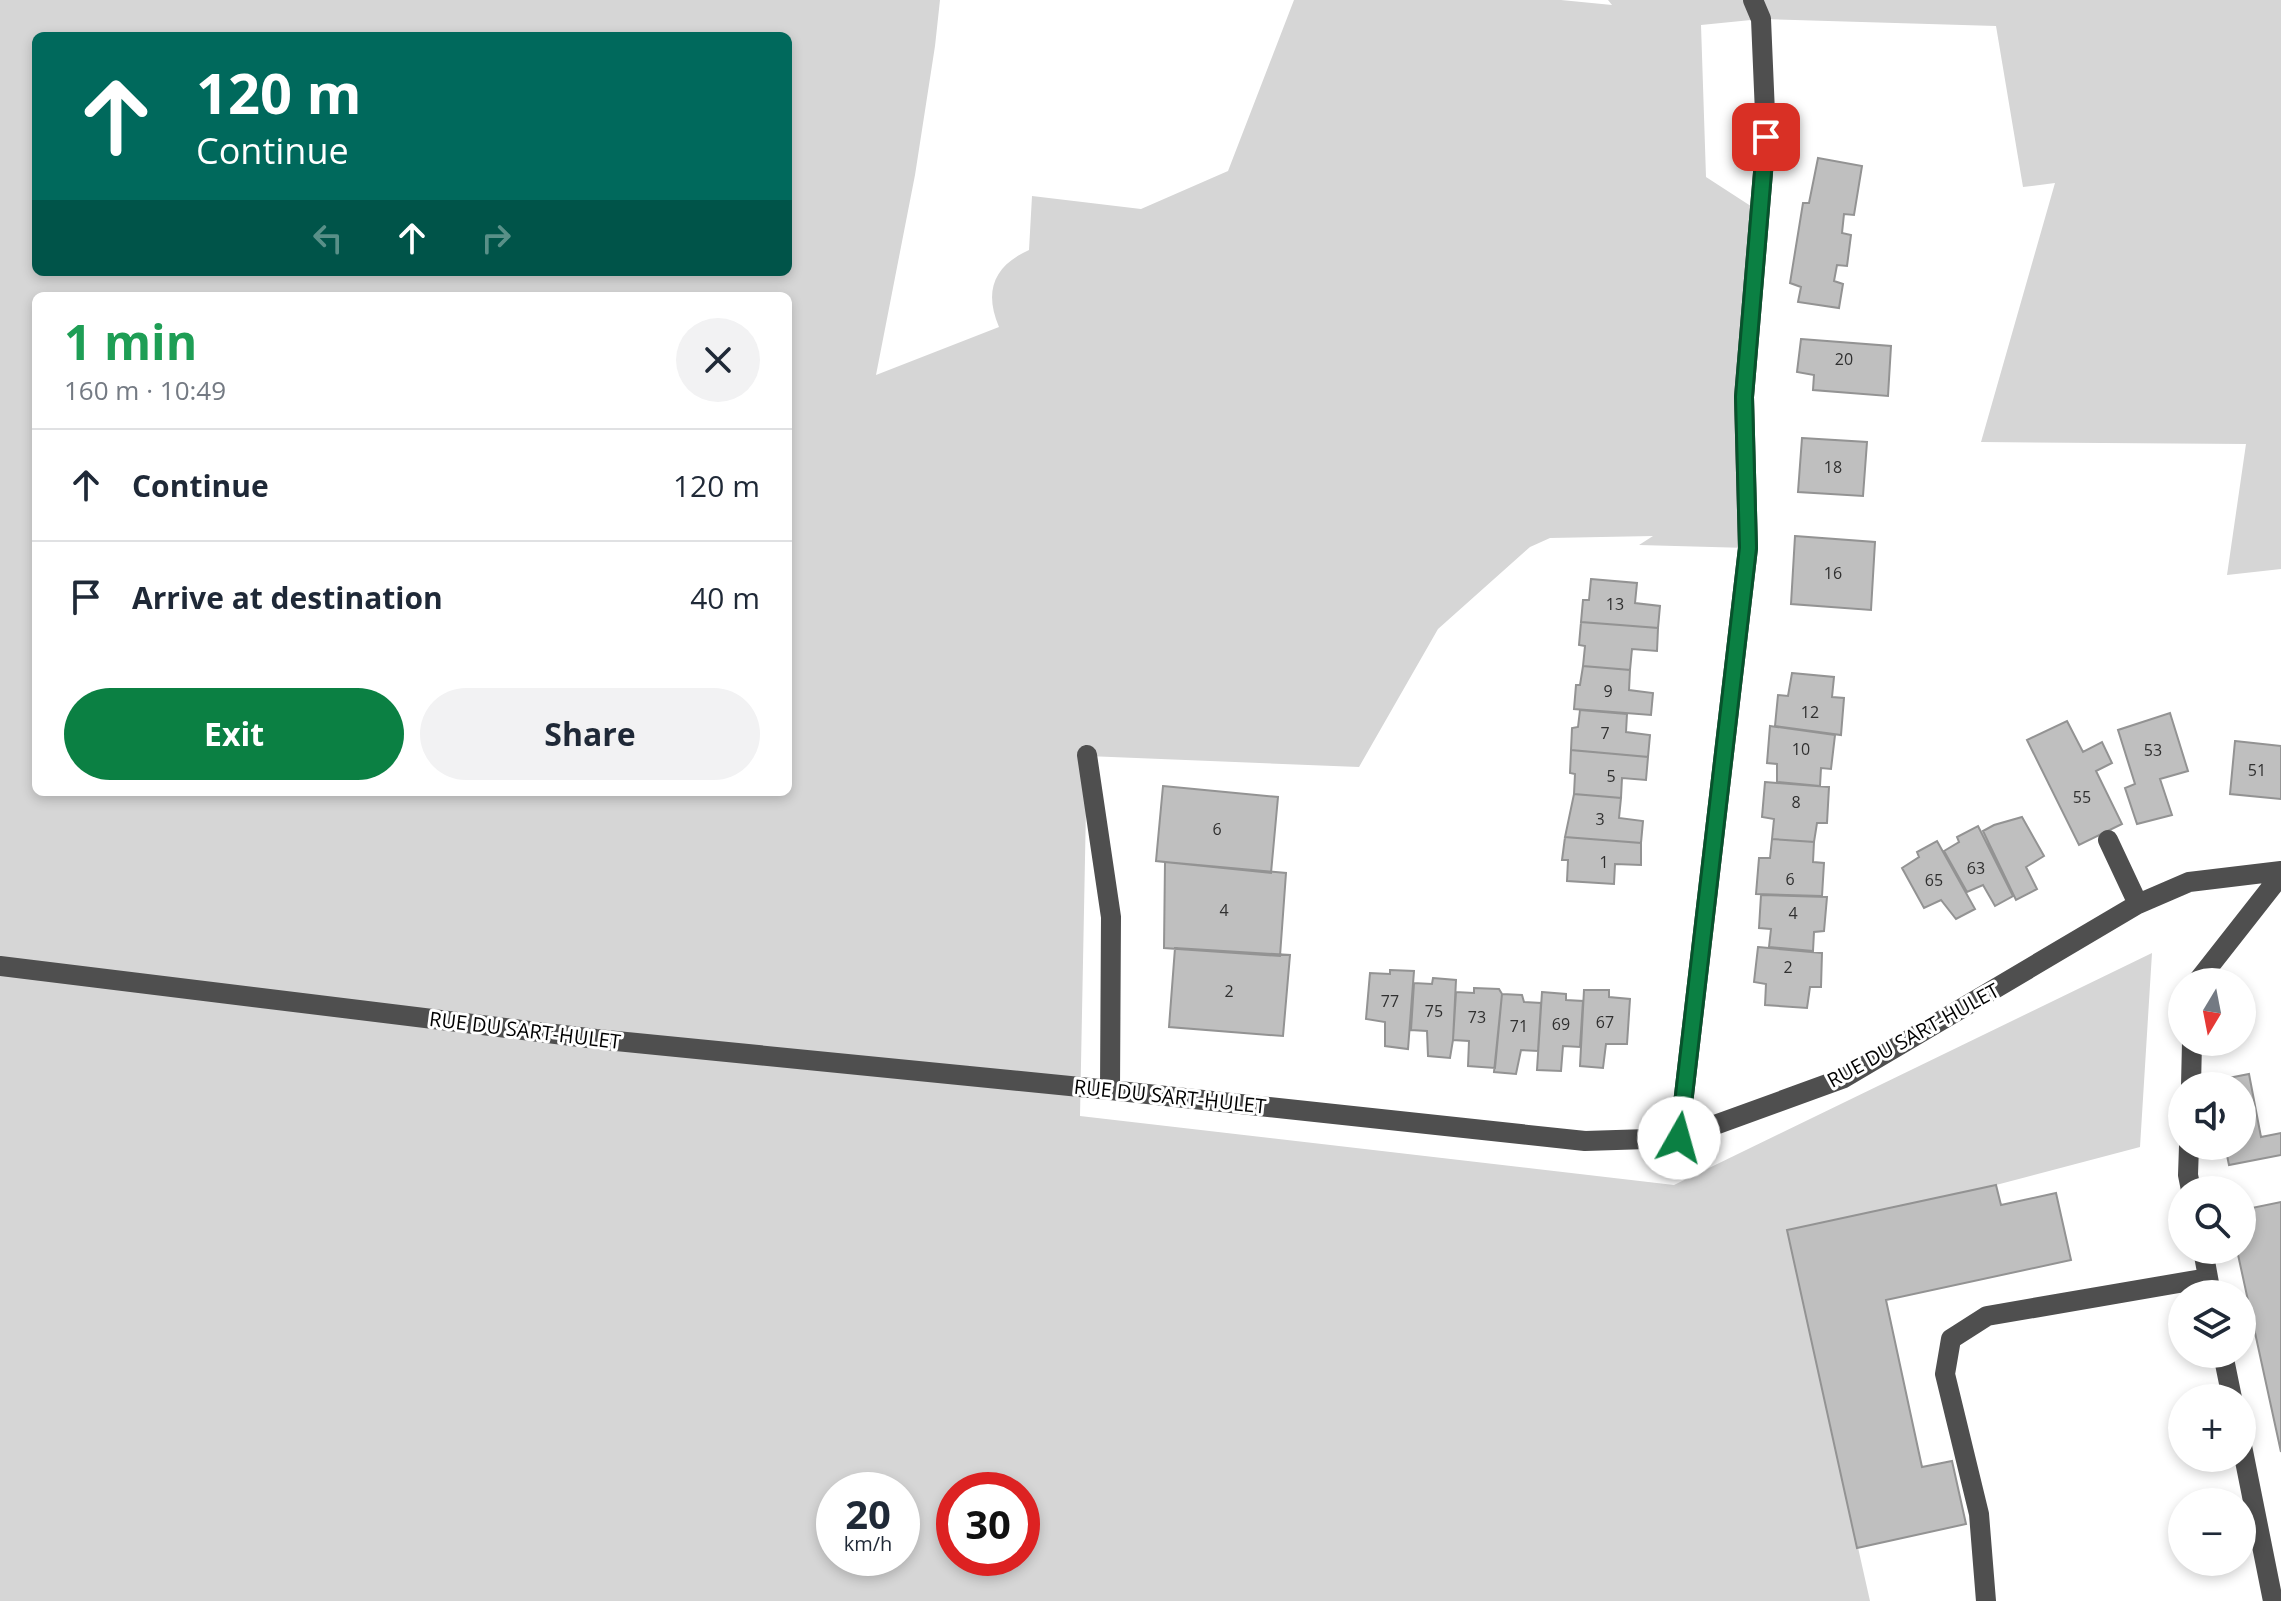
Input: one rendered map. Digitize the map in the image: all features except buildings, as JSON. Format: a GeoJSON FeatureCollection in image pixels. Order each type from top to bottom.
{"type":"FeatureCollection","features":[{"type":"Feature","properties":{"kind":"street"},"geometry":{"type":"LineString","coordinates":[[1679,1138],[1748,548],[1744,397],[1766,137],[1761,19],[1753,0]]}},
{"type":"Feature","properties":{"kind":"street"},"geometry":{"type":"LineString","coordinates":[[1087,755],[1111,917],[1110,1090]]}},
{"type":"Feature","properties":{"kind":"street"},"geometry":{"type":"LineString","coordinates":[[2108,840],[2138,904]]}},
{"type":"Feature","properties":{"kind":"street"},"geometry":{"type":"LineString","coordinates":[[2208,968],[2281,873]]}},
{"type":"Feature","properties":{"kind":"street","name":"RUE DU SART-HULET"},"geometry":{"type":"LineString","coordinates":[[0,966],[596,1039],[1585,1141],[1679,1138],[1844,1078],[2138,904],[2189,882],[2281,873]]}},
{"type":"Feature","properties":{"kind":"street"},"geometry":{"type":"LineString","coordinates":[[1986,1601],[1979,1514],[1945,1374],[1951,1339],[1987,1316],[2168,1292]]}},
{"type":"Feature","properties":{"kind":"street"},"geometry":{"type":"LineString","coordinates":[[2247,1472],[2273,1601]]}},
{"type":"Feature","properties":{"kind":"shaded area"},"geometry":{"type":"Polygon","coordinates":[[[0,0],[940,0],[915,175],[876,375],[999,327],[992,291],[1007,264],[1029,250],[1032,196],[1141,209],[1228,171],[1294,0],[1561,0],[1612,5],[1608,0],[2281,0],[2281,569],[2227,575],[2246,444],[1981,442],[2055,183],[2023,187],[1996,26],[1761,19],[1701,25],[1706,177],[1760,212],[1748,548],[1639,545],[1653,536],[1550,538],[1530,547],[1438,629],[1359,767],[1087,756],[1080,1116],[1674,1185],[2152,953],[2140,1147],[1996,1185],[1787,1231],[1870,1601],[0,1601],[0,0]]]}},
{"type":"Feature","properties":{"kind":"route"},"geometry":{"type":"LineString","coordinates":[[1679,1138],[1748,548],[1744,397],[1766,137]]}}]}
